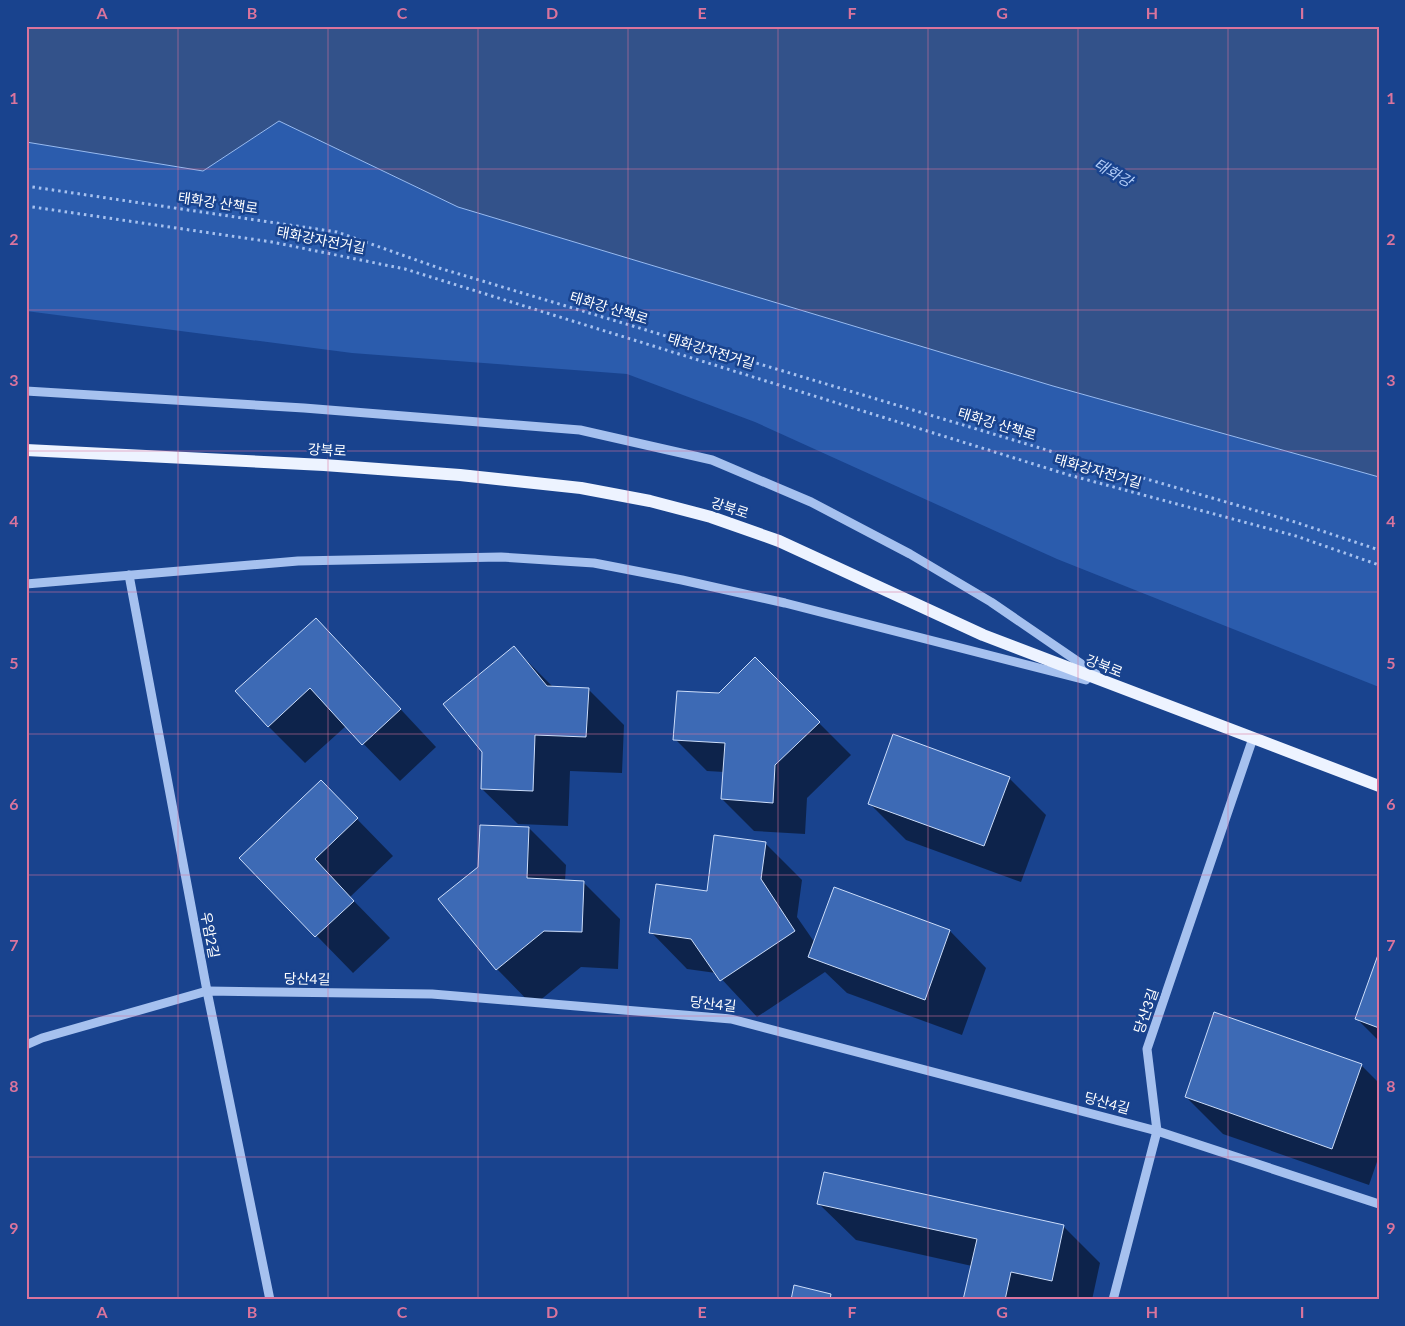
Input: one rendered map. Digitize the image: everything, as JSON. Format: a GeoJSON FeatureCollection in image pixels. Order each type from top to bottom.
{"type":"FeatureCollection","features":[{"type":"Feature","properties":{"kind":"main road","name":"강북로"},"geometry":{"type":"LineString","coordinates":[[26,450],[324,465],[460,475],[582,488],[650,501],[712,517],[780,541],[983,635],[1114,687],[1379,786]]}},
{"type":"Feature","properties":{"kind":"street"},"geometry":{"type":"LineString","coordinates":[[26,391],[304,408],[580,430],[712,460],[811,502],[910,554],[991,602],[1114,687]]}},
{"type":"Feature","properties":{"kind":"street"},"geometry":{"type":"LineString","coordinates":[[26,584],[298,561],[501,557],[594,563],[785,603],[1114,687]]}},
{"type":"Feature","properties":{"kind":"street","name":"우암2길"},"geometry":{"type":"LineString","coordinates":[[129,575],[207,991],[270,1300]]}},
{"type":"Feature","properties":{"kind":"street","name":"당산3길"},"geometry":{"type":"LineString","coordinates":[[1113,1300],[1158,1131],[1147,1049],[1253,738]]}},
{"type":"Feature","properties":{"kind":"street","name":"당산4길"},"geometry":{"type":"LineString","coordinates":[[26,1044],[207,991],[432,994],[731,1018],[1158,1131],[1379,1204]]}},
{"type":"Feature","properties":{"kind":"path","name":"태화강 산책로"},"geometry":{"type":"LineString","coordinates":[[26,186],[337,232],[448,271],[1040,449],[1295,522],[1379,550]]}},
{"type":"Feature","properties":{"kind":"path","name":"태화강자전거길"},"geometry":{"type":"LineString","coordinates":[[26,206],[272,242],[406,269],[1069,476],[1296,536],[1379,565]]}},
{"type":"Feature","properties":{"kind":"shaded area"},"geometry":{"type":"Polygon","coordinates":[[[279,121],[458,207],[1053,386],[1379,477],[1379,687],[1057,559],[755,422],[627,374],[352,353],[26,311],[26,142],[203,171],[279,121]]]}},
{"type":"Feature","properties":{"kind":"water","name":"태화강"},"geometry":{"type":"Polygon","coordinates":[[[26,26],[1379,26],[1379,477],[1053,386],[458,207],[279,121],[203,171],[26,142],[26,26]]]}},
{"type":"Feature","properties":{"kind":"building"},"geometry":{"type":"Polygon","coordinates":[[[316,618],[401,709],[362,745],[310,688],[268,727],[235,691],[316,618]]]}},
{"type":"Feature","properties":{"kind":"building"},"geometry":{"type":"Polygon","coordinates":[[[514,646],[547,686],[589,688],[586,737],[535,735],[533,791],[481,789],[482,752],[443,704],[514,646]]]}},
{"type":"Feature","properties":{"kind":"building"},"geometry":{"type":"Polygon","coordinates":[[[755,657],[820,722],[775,765],[773,803],[721,799],[725,743],[673,740],[677,691],[719,693],[755,657]]]}},
{"type":"Feature","properties":{"kind":"building"},"geometry":{"type":"Polygon","coordinates":[[[893,734],[1010,777],[984,846],[868,804],[893,734]]]}},
{"type":"Feature","properties":{"kind":"building"},"geometry":{"type":"Polygon","coordinates":[[[321,780],[358,818],[315,859],[354,901],[315,937],[239,858],[321,780]]]}},
{"type":"Feature","properties":{"kind":"building"},"geometry":{"type":"Polygon","coordinates":[[[480,825],[529,827],[527,878],[584,881],[582,932],[544,931],[496,970],[438,899],[478,867],[480,825]]]}},
{"type":"Feature","properties":{"kind":"building"},"geometry":{"type":"Polygon","coordinates":[[[714,835],[766,842],[761,879],[795,931],[720,981],[691,939],[649,933],[656,884],[707,891],[714,835]]]}},
{"type":"Feature","properties":{"kind":"building"},"geometry":{"type":"Polygon","coordinates":[[[834,887],[950,930],[925,1000],[808,957],[834,887]]]}},
{"type":"Feature","properties":{"kind":"building"},"geometry":{"type":"Polygon","coordinates":[[[1379,952],[1379,1028],[1355,1019],[1379,952]]]}},
{"type":"Feature","properties":{"kind":"building"},"geometry":{"type":"Polygon","coordinates":[[[1214,1012],[1362,1064],[1332,1149],[1185,1097],[1214,1012]]]}},
{"type":"Feature","properties":{"kind":"building"},"geometry":{"type":"Polygon","coordinates":[[[824,1172],[1064,1225],[1052,1281],[1011,1272],[1005,1300],[963,1300],[977,1239],[817,1204],[824,1172]]]}},
{"type":"Feature","properties":{"kind":"building"},"geometry":{"type":"Polygon","coordinates":[[[794,1285],[831,1294],[830,1300],[791,1300],[794,1285]]]}}]}
